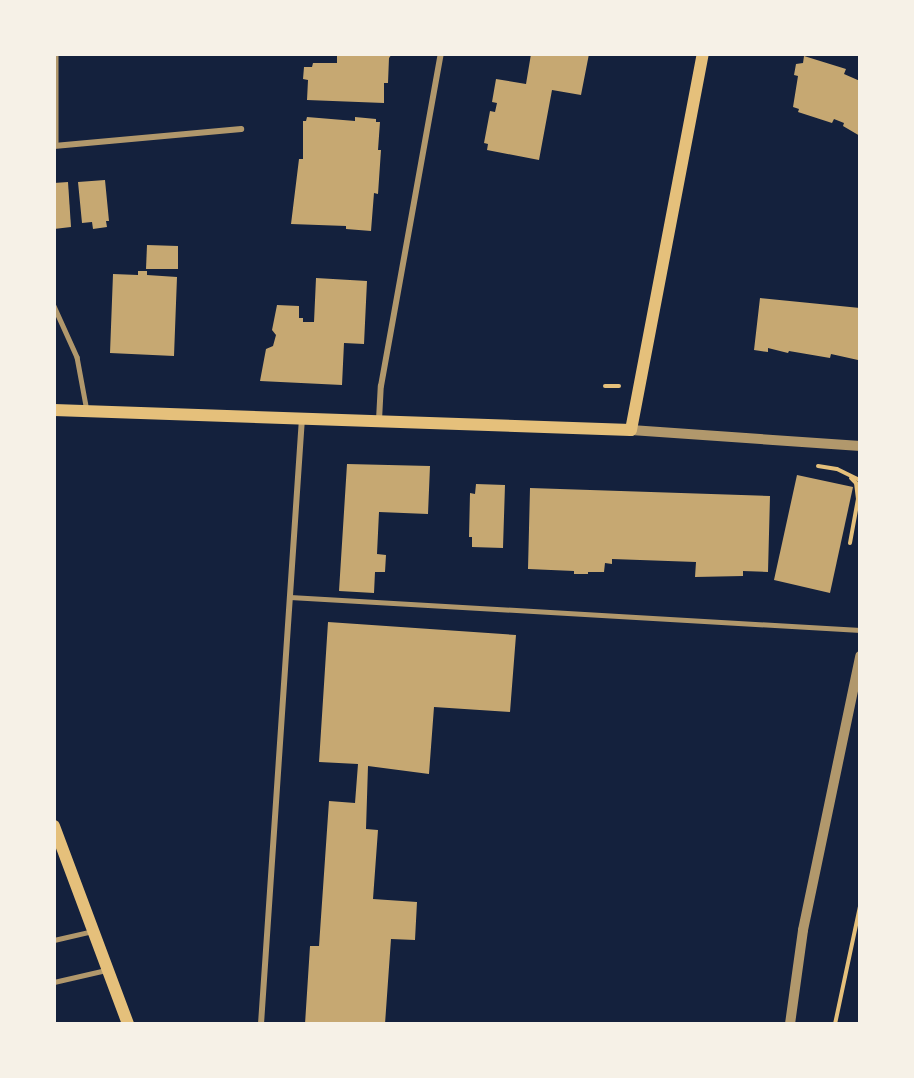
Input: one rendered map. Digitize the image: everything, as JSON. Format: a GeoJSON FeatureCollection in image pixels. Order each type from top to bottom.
{"type":"FeatureCollection","features":[{"type":"Feature","properties":{"kind":"main road"},"geometry":{"type":"LineString","coordinates":[[54,410],[631,430],[703,54]]}},
{"type":"Feature","properties":{"kind":"main road"},"geometry":{"type":"LineString","coordinates":[[54,826],[128,1024]]}},
{"type":"Feature","properties":{"kind":"street"},"geometry":{"type":"LineString","coordinates":[[379,420],[381,386],[441,54]]}},
{"type":"Feature","properties":{"kind":"street"},"geometry":{"type":"LineString","coordinates":[[55,145],[241,129]]}},
{"type":"Feature","properties":{"kind":"street"},"geometry":{"type":"LineString","coordinates":[[261,1024],[302,417]]}},
{"type":"Feature","properties":{"kind":"street"},"geometry":{"type":"LineString","coordinates":[[631,430],[860,446]]}},
{"type":"Feature","properties":{"kind":"street"},"geometry":{"type":"LineString","coordinates":[[790,1024],[803,930],[860,656]]}},
{"type":"Feature","properties":{"kind":"lane"},"geometry":{"type":"LineString","coordinates":[[55,145],[56,54]]}},
{"type":"Feature","properties":{"kind":"lane"},"geometry":{"type":"LineString","coordinates":[[54,306],[77,357],[87,411]]}},
{"type":"Feature","properties":{"kind":"lane"},"geometry":{"type":"LineString","coordinates":[[290,597],[860,630]]}},
{"type":"Feature","properties":{"kind":"lane"},"geometry":{"type":"LineString","coordinates":[[54,940],[92,931]]}},
{"type":"Feature","properties":{"kind":"lane"},"geometry":{"type":"LineString","coordinates":[[54,982],[106,970]]}},
{"type":"Feature","properties":{"kind":"path"},"geometry":{"type":"LineString","coordinates":[[818,466],[837,469],[856,483],[858,499],[850,543]]}},
{"type":"Feature","properties":{"kind":"path"},"geometry":{"type":"LineString","coordinates":[[851,478],[860,480]]}},
{"type":"Feature","properties":{"kind":"path"},"geometry":{"type":"LineString","coordinates":[[836,1024],[860,906]]}},
{"type":"Feature","properties":{"kind":"building"},"geometry":{"type":"Polygon","coordinates":[[[337,54],[392,54],[389,58],[388,83],[384,83],[384,103],[307,100],[308,80],[303,79],[304,67],[312,67],[313,63],[337,63],[337,54]]]}},
{"type":"Feature","properties":{"kind":"building"},"geometry":{"type":"Polygon","coordinates":[[[531,54],[589,54],[581,95],[552,90],[539,160],[487,150],[488,144],[484,143],[490,111],[495,112],[497,103],[492,102],[496,79],[526,84],[531,54]]]}},
{"type":"Feature","properties":{"kind":"building"},"geometry":{"type":"Polygon","coordinates":[[[804,56],[846,69],[844,74],[860,81],[860,136],[843,126],[844,123],[834,119],[832,123],[798,112],[799,109],[793,107],[798,76],[794,75],[796,64],[803,63],[804,56]]]}},
{"type":"Feature","properties":{"kind":"building"},"geometry":{"type":"Polygon","coordinates":[[[307,117],[355,121],[355,117],[376,119],[376,122],[380,122],[378,194],[374,193],[371,231],[346,229],[346,226],[291,224],[299,159],[303,159],[303,121],[306,121],[307,117]]]}},
{"type":"Feature","properties":{"kind":"building"},"geometry":{"type":"Polygon","coordinates":[[[105,180],[109,221],[106,221],[107,227],[93,229],[92,222],[82,223],[78,182],[105,180]]]}},
{"type":"Feature","properties":{"kind":"building"},"geometry":{"type":"Polygon","coordinates":[[[68,182],[71,227],[54,229],[54,183],[68,182]]]}},
{"type":"Feature","properties":{"kind":"building"},"geometry":{"type":"Polygon","coordinates":[[[147,245],[178,246],[178,269],[146,269],[147,245]]]}},
{"type":"Feature","properties":{"kind":"building"},"geometry":{"type":"Polygon","coordinates":[[[138,271],[147,271],[147,275],[177,277],[174,356],[110,353],[113,274],[138,275],[138,271]]]}},
{"type":"Feature","properties":{"kind":"building"},"geometry":{"type":"Polygon","coordinates":[[[316,278],[367,281],[364,344],[344,343],[342,385],[260,381],[266,349],[273,346],[276,335],[272,330],[277,305],[299,306],[299,318],[303,318],[303,322],[314,322],[316,278]]]}},
{"type":"Feature","properties":{"kind":"building"},"geometry":{"type":"Polygon","coordinates":[[[760,298],[860,308],[860,357],[858,360],[831,354],[830,358],[768,348],[768,352],[754,350],[760,298]]]}},
{"type":"Feature","properties":{"kind":"building"},"geometry":{"type":"Polygon","coordinates":[[[347,464],[430,466],[428,514],[379,512],[377,554],[386,555],[385,572],[375,572],[374,593],[339,591],[347,464]]]}},
{"type":"Feature","properties":{"kind":"building"},"geometry":{"type":"Polygon","coordinates":[[[797,475],[853,487],[830,593],[774,580],[797,475]]]}},
{"type":"Feature","properties":{"kind":"building"},"geometry":{"type":"Polygon","coordinates":[[[476,484],[505,485],[503,548],[472,547],[472,537],[469,537],[470,493],[475,494],[476,484]]]}},
{"type":"Feature","properties":{"kind":"building"},"geometry":{"type":"Polygon","coordinates":[[[530,488],[770,496],[768,572],[743,571],[743,576],[695,577],[696,562],[612,559],[612,564],[605,563],[604,572],[588,572],[588,574],[574,574],[574,571],[528,569],[530,488]]]}},
{"type":"Feature","properties":{"kind":"building"},"geometry":{"type":"Polygon","coordinates":[[[328,622],[516,635],[510,712],[434,707],[429,774],[368,766],[366,829],[378,830],[373,899],[417,902],[415,940],[391,939],[385,1024],[305,1024],[310,946],[319,946],[329,801],[355,803],[358,764],[319,762],[328,622]]]}}]}
